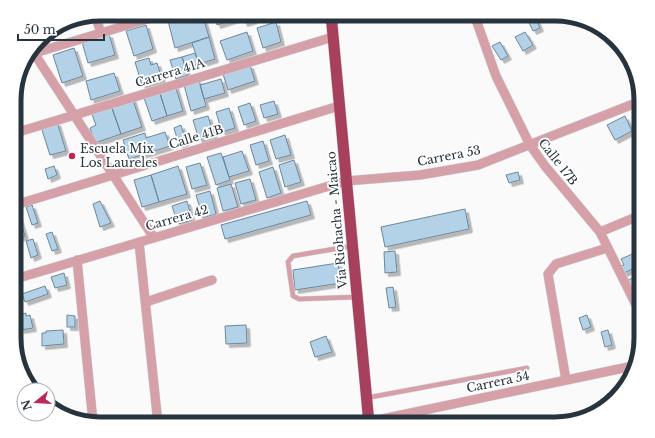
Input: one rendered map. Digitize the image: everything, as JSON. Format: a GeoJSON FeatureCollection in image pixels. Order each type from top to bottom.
{"type":"FeatureCollection","features":[{"type":"Feature","properties":{"kind":"highway","name":"Vía Riohacha - Maicao"},"geometry":{"type":"LineString","coordinates":[[332,21],[368,417]]}},
{"type":"Feature","properties":{"kind":"street"},"geometry":{"type":"LineString","coordinates":[[97,21],[101,33]]}},
{"type":"Feature","properties":{"kind":"street"},"geometry":{"type":"LineString","coordinates":[[39,50],[141,21]]}},
{"type":"Feature","properties":{"kind":"street","name":"Calle 17B"},"geometry":{"type":"LineString","coordinates":[[476,21],[496,76],[530,145],[544,166],[600,232],[634,301]]}},
{"type":"Feature","properties":{"kind":"street","name":"Carrera 41A"},"geometry":{"type":"LineString","coordinates":[[21,130],[333,37]]}},
{"type":"Feature","properties":{"kind":"street"},"geometry":{"type":"LineString","coordinates":[[34,56],[154,238]]}},
{"type":"Feature","properties":{"kind":"street","name":"Carrera 53"},"geometry":{"type":"LineString","coordinates":[[346,181],[420,175],[478,165],[634,104]]}},
{"type":"Feature","properties":{"kind":"street","name":"Calle 41B"},"geometry":{"type":"LineString","coordinates":[[21,203],[339,106]]}},
{"type":"Feature","properties":{"kind":"street","name":"Carrera 42"},"geometry":{"type":"LineString","coordinates":[[21,277],[346,181]]}},
{"type":"Feature","properties":{"kind":"street"},"geometry":{"type":"LineString","coordinates":[[600,232],[634,217]]}},
{"type":"Feature","properties":{"kind":"street"},"geometry":{"type":"LineString","coordinates":[[139,242],[157,417]]}},
{"type":"Feature","properties":{"kind":"street"},"geometry":{"type":"LineString","coordinates":[[566,380],[548,274],[556,264],[607,248]]}},
{"type":"Feature","properties":{"kind":"street"},"geometry":{"type":"LineString","coordinates":[[77,260],[92,416]]}},
{"type":"Feature","properties":{"kind":"street"},"geometry":{"type":"LineString","coordinates":[[146,302],[212,280]]}},
{"type":"Feature","properties":{"kind":"street","name":"Carrera 54"},"geometry":{"type":"LineString","coordinates":[[396,417],[628,367]]}},
{"type":"Feature","properties":{"kind":"lane"},"geometry":{"type":"LineString","coordinates":[[352,246],[293,256],[288,262],[293,296],[299,300],[357,297]]}},
{"type":"Feature","properties":{"kind":"lane"},"geometry":{"type":"LineString","coordinates":[[366,398],[527,368]]}},
{"type":"Feature","properties":{"kind":"building"},"geometry":{"type":"Polygon","coordinates":[[[168,21],[204,21],[209,37],[175,48],[168,21]]]}},
{"type":"Feature","properties":{"kind":"building"},"geometry":{"type":"Polygon","coordinates":[[[216,21],[230,21],[217,25],[216,21]]]}},
{"type":"Feature","properties":{"kind":"building"},"geometry":{"type":"Polygon","coordinates":[[[528,21],[537,21],[540,28],[533,31],[528,21]]]}},
{"type":"Feature","properties":{"kind":"building"},"geometry":{"type":"Polygon","coordinates":[[[276,22],[281,42],[263,48],[257,28],[276,22]]]}},
{"type":"Feature","properties":{"kind":"building"},"geometry":{"type":"Polygon","coordinates":[[[146,25],[153,49],[134,56],[126,31],[146,25]]]}},
{"type":"Feature","properties":{"kind":"building"},"geometry":{"type":"Polygon","coordinates":[[[247,32],[253,51],[227,60],[220,41],[247,32]]]}},
{"type":"Feature","properties":{"kind":"building"},"geometry":{"type":"Polygon","coordinates":[[[525,32],[533,45],[523,51],[515,37],[525,32]]]}},
{"type":"Feature","properties":{"kind":"building"},"geometry":{"type":"Polygon","coordinates":[[[109,34],[115,55],[88,63],[82,42],[109,34]]]}},
{"type":"Feature","properties":{"kind":"building"},"geometry":{"type":"Polygon","coordinates":[[[209,37],[215,59],[199,64],[192,43],[209,37]]]}},
{"type":"Feature","properties":{"kind":"building"},"geometry":{"type":"Polygon","coordinates":[[[500,42],[508,56],[501,60],[492,46],[500,42]]]}},
{"type":"Feature","properties":{"kind":"building"},"geometry":{"type":"Polygon","coordinates":[[[74,48],[83,76],[62,83],[53,55],[74,48]]]}},
{"type":"Feature","properties":{"kind":"building"},"geometry":{"type":"Polygon","coordinates":[[[195,53],[199,64],[186,68],[182,57],[195,53]]]}},
{"type":"Feature","properties":{"kind":"building"},"geometry":{"type":"Polygon","coordinates":[[[182,57],[188,75],[176,79],[170,60],[182,57]]]}},
{"type":"Feature","properties":{"kind":"building"},"geometry":{"type":"Polygon","coordinates":[[[149,58],[151,65],[157,63],[162,79],[142,85],[135,62],[149,58]]]}},
{"type":"Feature","properties":{"kind":"building"},"geometry":{"type":"Polygon","coordinates":[[[250,65],[255,81],[228,90],[223,74],[250,65]]]}},
{"type":"Feature","properties":{"kind":"building"},"geometry":{"type":"Polygon","coordinates":[[[114,73],[120,91],[91,100],[86,81],[114,73]]]}},
{"type":"Feature","properties":{"kind":"building"},"geometry":{"type":"Polygon","coordinates":[[[221,79],[225,93],[204,99],[200,85],[221,79]]]}},
{"type":"Feature","properties":{"kind":"building"},"geometry":{"type":"Polygon","coordinates":[[[199,80],[206,106],[191,111],[184,85],[199,80]]]}},
{"type":"Feature","properties":{"kind":"building"},"geometry":{"type":"Polygon","coordinates":[[[175,85],[183,111],[167,116],[159,90],[175,85]]]}},
{"type":"Feature","properties":{"kind":"building"},"geometry":{"type":"Polygon","coordinates":[[[159,90],[167,116],[152,121],[143,95],[159,90]]]}},
{"type":"Feature","properties":{"kind":"building"},"geometry":{"type":"Polygon","coordinates":[[[132,97],[142,127],[121,134],[111,105],[132,97]]]}},
{"type":"Feature","properties":{"kind":"building"},"geometry":{"type":"Polygon","coordinates":[[[274,101],[278,114],[264,118],[260,105],[274,101]]]}},
{"type":"Feature","properties":{"kind":"building"},"geometry":{"type":"Polygon","coordinates":[[[250,103],[256,121],[244,125],[238,107],[250,103]]]}},
{"type":"Feature","properties":{"kind":"building"},"geometry":{"type":"Polygon","coordinates":[[[111,105],[121,134],[95,143],[90,128],[96,125],[91,112],[111,105]]]}},
{"type":"Feature","properties":{"kind":"building"},"geometry":{"type":"Polygon","coordinates":[[[229,108],[235,128],[222,132],[216,112],[229,108]]]}},
{"type":"Feature","properties":{"kind":"building"},"geometry":{"type":"Polygon","coordinates":[[[208,116],[214,135],[199,140],[193,120],[208,116]]]}},
{"type":"Feature","properties":{"kind":"building"},"geometry":{"type":"Polygon","coordinates":[[[625,116],[632,131],[615,140],[607,125],[625,116]]]}},
{"type":"Feature","properties":{"kind":"building"},"geometry":{"type":"Polygon","coordinates":[[[57,122],[66,151],[50,155],[41,127],[57,122]]]}},
{"type":"Feature","properties":{"kind":"building"},"geometry":{"type":"Polygon","coordinates":[[[181,125],[186,142],[179,145],[174,128],[181,125]]]}},
{"type":"Feature","properties":{"kind":"building"},"geometry":{"type":"Polygon","coordinates":[[[165,132],[170,146],[129,159],[123,140],[145,133],[146,138],[165,132]]]}},
{"type":"Feature","properties":{"kind":"building"},"geometry":{"type":"Polygon","coordinates":[[[285,135],[291,155],[276,159],[270,140],[285,135]]]}},
{"type":"Feature","properties":{"kind":"building"},"geometry":{"type":"Polygon","coordinates":[[[263,141],[269,161],[256,165],[250,145],[263,141]]]}},
{"type":"Feature","properties":{"kind":"building"},"geometry":{"type":"Polygon","coordinates":[[[242,151],[249,171],[229,177],[223,157],[242,151]]]}},
{"type":"Feature","properties":{"kind":"building"},"geometry":{"type":"Polygon","coordinates":[[[221,153],[230,180],[216,185],[207,157],[221,153]]]}},
{"type":"Feature","properties":{"kind":"building"},"geometry":{"type":"Polygon","coordinates":[[[294,160],[301,182],[285,187],[279,165],[294,160]]]}},
{"type":"Feature","properties":{"kind":"building"},"geometry":{"type":"Polygon","coordinates":[[[200,163],[207,185],[192,189],[186,167],[200,163]]]}},
{"type":"Feature","properties":{"kind":"building"},"geometry":{"type":"Polygon","coordinates":[[[54,166],[57,175],[48,179],[45,169],[54,166]]]}},
{"type":"Feature","properties":{"kind":"building"},"geometry":{"type":"Polygon","coordinates":[[[178,166],[187,194],[159,202],[151,175],[178,166]]]}},
{"type":"Feature","properties":{"kind":"building"},"geometry":{"type":"Polygon","coordinates":[[[273,167],[281,193],[267,198],[259,172],[273,167]]]}},
{"type":"Feature","properties":{"kind":"building"},"geometry":{"type":"Polygon","coordinates":[[[518,172],[520,180],[509,183],[506,175],[518,172]]]}},
{"type":"Feature","properties":{"kind":"building"},"geometry":{"type":"Polygon","coordinates":[[[151,175],[159,202],[142,207],[134,180],[151,175]]]}},
{"type":"Feature","properties":{"kind":"building"},"geometry":{"type":"Polygon","coordinates":[[[250,179],[256,200],[241,204],[235,183],[250,179]]]}},
{"type":"Feature","properties":{"kind":"building"},"geometry":{"type":"Polygon","coordinates":[[[231,184],[238,207],[223,211],[217,188],[231,184]]]}},
{"type":"Feature","properties":{"kind":"building"},"geometry":{"type":"Polygon","coordinates":[[[210,191],[216,214],[203,218],[196,195],[210,191]]]}},
{"type":"Feature","properties":{"kind":"building"},"geometry":{"type":"Polygon","coordinates":[[[100,201],[111,223],[100,227],[93,204],[100,201]]]}},
{"type":"Feature","properties":{"kind":"building"},"geometry":{"type":"Polygon","coordinates":[[[187,201],[192,220],[178,224],[172,206],[187,201]]]}},
{"type":"Feature","properties":{"kind":"building"},"geometry":{"type":"Polygon","coordinates":[[[307,201],[311,215],[225,239],[221,225],[307,201]]]}},
{"type":"Feature","properties":{"kind":"building"},"geometry":{"type":"Polygon","coordinates":[[[32,205],[38,223],[32,225],[26,207],[32,205]]]}},
{"type":"Feature","properties":{"kind":"building"},"geometry":{"type":"Polygon","coordinates":[[[465,209],[469,229],[385,247],[381,227],[465,209]]]}},
{"type":"Feature","properties":{"kind":"building"},"geometry":{"type":"Polygon","coordinates":[[[21,223],[25,236],[21,237],[21,223]]]}},
{"type":"Feature","properties":{"kind":"building"},"geometry":{"type":"Polygon","coordinates":[[[52,232],[58,249],[52,251],[46,234],[52,232]]]}},
{"type":"Feature","properties":{"kind":"building"},"geometry":{"type":"Polygon","coordinates":[[[33,239],[38,255],[31,258],[26,241],[33,239]]]}},
{"type":"Feature","properties":{"kind":"building"},"geometry":{"type":"Polygon","coordinates":[[[395,251],[397,272],[385,273],[384,252],[395,251]]]}},
{"type":"Feature","properties":{"kind":"building"},"geometry":{"type":"Polygon","coordinates":[[[634,253],[634,268],[624,273],[621,266],[624,265],[621,259],[634,253]]]}},
{"type":"Feature","properties":{"kind":"building"},"geometry":{"type":"Polygon","coordinates":[[[338,263],[341,283],[295,290],[293,270],[338,263]]]}},
{"type":"Feature","properties":{"kind":"building"},"geometry":{"type":"Polygon","coordinates":[[[64,273],[67,285],[55,288],[51,277],[64,273]]]}},
{"type":"Feature","properties":{"kind":"building"},"geometry":{"type":"Polygon","coordinates":[[[634,278],[634,286],[630,287],[628,280],[634,278]]]}},
{"type":"Feature","properties":{"kind":"building"},"geometry":{"type":"Polygon","coordinates":[[[45,286],[48,294],[25,302],[22,294],[45,286]]]}},
{"type":"Feature","properties":{"kind":"building"},"geometry":{"type":"Polygon","coordinates":[[[393,287],[396,307],[389,308],[386,288],[393,287]]]}},
{"type":"Feature","properties":{"kind":"building"},"geometry":{"type":"Polygon","coordinates":[[[26,313],[26,316],[30,315],[33,328],[21,330],[21,314],[26,313]]]}},
{"type":"Feature","properties":{"kind":"building"},"geometry":{"type":"Polygon","coordinates":[[[67,315],[75,316],[75,327],[67,327],[67,315]]]}},
{"type":"Feature","properties":{"kind":"building"},"geometry":{"type":"Polygon","coordinates":[[[587,315],[591,327],[583,330],[579,318],[587,315]]]}},
{"type":"Feature","properties":{"kind":"building"},"geometry":{"type":"Polygon","coordinates":[[[246,325],[247,343],[226,344],[225,326],[246,325]]]}},
{"type":"Feature","properties":{"kind":"building"},"geometry":{"type":"Polygon","coordinates":[[[63,330],[64,344],[42,346],[42,333],[46,333],[46,331],[63,330]]]}},
{"type":"Feature","properties":{"kind":"building"},"geometry":{"type":"Polygon","coordinates":[[[608,330],[612,345],[605,347],[601,332],[608,330]]]}},
{"type":"Feature","properties":{"kind":"building"},"geometry":{"type":"Polygon","coordinates":[[[326,336],[332,352],[315,357],[310,342],[326,336]]]}},
{"type":"Feature","properties":{"kind":"place","name":"Escuela Mix Los Laureles"},"geometry":{"type":"Point","coordinates":[72,156]}}]}
